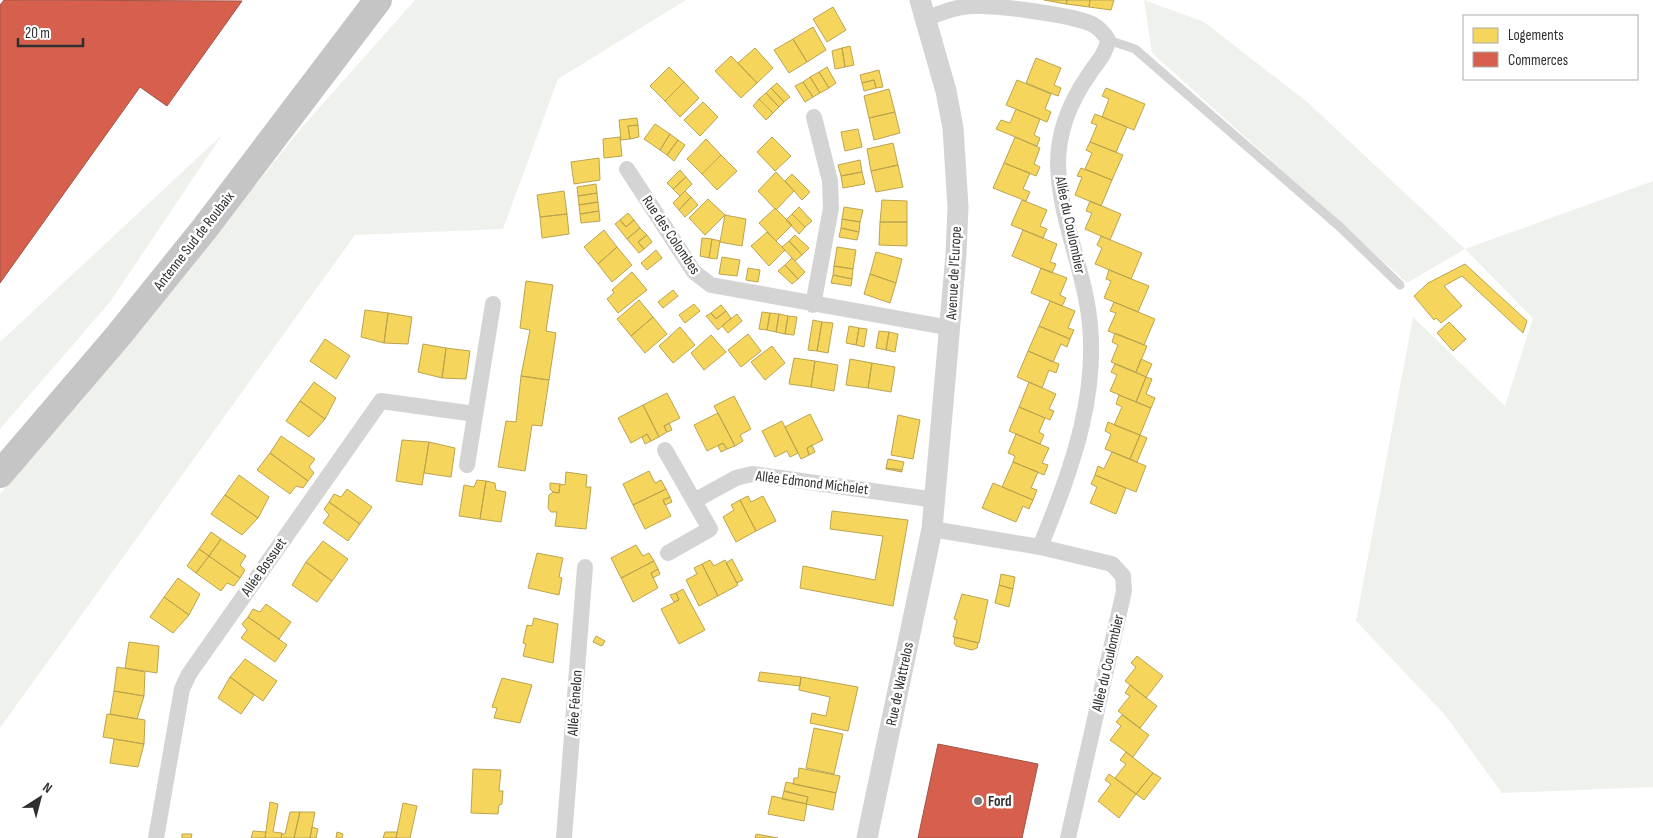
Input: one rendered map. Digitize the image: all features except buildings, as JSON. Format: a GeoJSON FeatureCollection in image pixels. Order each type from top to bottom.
{"type":"FeatureCollection","features":[{"type":"Feature","properties":{"kind":"highway","name":"Antenne Sud de Roubaix"},"geometry":{"type":"LineString","coordinates":[[0,454],[243,154],[359,0]]}},
{"type":"Feature","properties":{"kind":"highway","name":"Antenne Sud de Roubaix"},"geometry":{"type":"LineString","coordinates":[[0,474],[131,320],[205,228],[378,0]]}},
{"type":"Feature","properties":{"kind":"highway"},"geometry":{"type":"LineString","coordinates":[[276,133],[342,66],[395,0]]}},
{"type":"Feature","properties":{"kind":"street","name":"Avenue de l'Europe"},"geometry":{"type":"LineString","coordinates":[[915,0],[923,10],[946,91],[956,160],[958,207],[951,328],[932,529]]}},
{"type":"Feature","properties":{"kind":"street"},"geometry":{"type":"LineString","coordinates":[[923,10],[972,6],[1001,8],[1084,21],[1103,32],[1108,40]]}},
{"type":"Feature","properties":{"kind":"street","name":"Allée du Coulombier"},"geometry":{"type":"LineString","coordinates":[[1040,547],[1079,444],[1091,367],[1092,342],[1086,297],[1061,194],[1058,163],[1062,132],[1072,102],[1103,54],[1108,40]]}},
{"type":"Feature","properties":{"kind":"street"},"geometry":{"type":"LineString","coordinates":[[813,305],[831,202],[830,181],[814,117]]}},
{"type":"Feature","properties":{"kind":"street","name":"Rue des Colombes"},"geometry":{"type":"LineString","coordinates":[[627,168],[694,272],[702,280],[720,289],[951,328]]}},
{"type":"Feature","properties":{"kind":"street"},"geometry":{"type":"LineString","coordinates":[[467,465],[493,304]]}},
{"type":"Feature","properties":{"kind":"street","name":"Allée Bossuet"},"geometry":{"type":"LineString","coordinates":[[156,838],[182,690],[189,674],[381,401],[475,414]]}},
{"type":"Feature","properties":{"kind":"street"},"geometry":{"type":"LineString","coordinates":[[665,450],[710,529],[668,553]]}},
{"type":"Feature","properties":{"kind":"street","name":"Allée Edmond Michelet"},"geometry":{"type":"LineString","coordinates":[[694,501],[736,478],[752,474],[936,500]]}},
{"type":"Feature","properties":{"kind":"street","name":"Allée du Coulombier"},"geometry":{"type":"LineString","coordinates":[[932,529],[1040,547],[1112,564],[1118,569],[1124,582],[1068,838]]}},
{"type":"Feature","properties":{"kind":"street","name":"Rue de Wattrelos"},"geometry":{"type":"LineString","coordinates":[[867,838],[932,529]]}},
{"type":"Feature","properties":{"kind":"street","name":"Allée Fénelon"},"geometry":{"type":"LineString","coordinates":[[564,838],[585,568]]}},
{"type":"Feature","properties":{"kind":"lane"},"geometry":{"type":"LineString","coordinates":[[1108,40],[1134,49],[1340,227],[1400,285]]}},
{"type":"Feature","properties":{"kind":"shaded area"},"geometry":{"type":"Polygon","coordinates":[[[415,0],[686,0],[558,79],[503,229],[355,235],[0,728],[0,494],[87,394],[303,126],[415,0]]]}},
{"type":"Feature","properties":{"kind":"shaded area"},"geometry":{"type":"Polygon","coordinates":[[[1144,0],[1204,22],[1306,101],[1465,249],[1407,283],[1152,53],[1144,0]]]}},
{"type":"Feature","properties":{"kind":"shaded area"},"geometry":{"type":"Polygon","coordinates":[[[222,135],[110,302],[0,429],[0,342],[222,135]]]}},
{"type":"Feature","properties":{"kind":"shaded area"},"geometry":{"type":"Polygon","coordinates":[[[1653,181],[1653,787],[1502,793],[1445,715],[1356,621],[1413,317],[1505,406],[1533,318],[1465,249],[1653,181]]]}},
{"type":"Feature","properties":{"kind":"place","name":"Ford"},"geometry":{"type":"Point","coordinates":[978,801]}}]}
